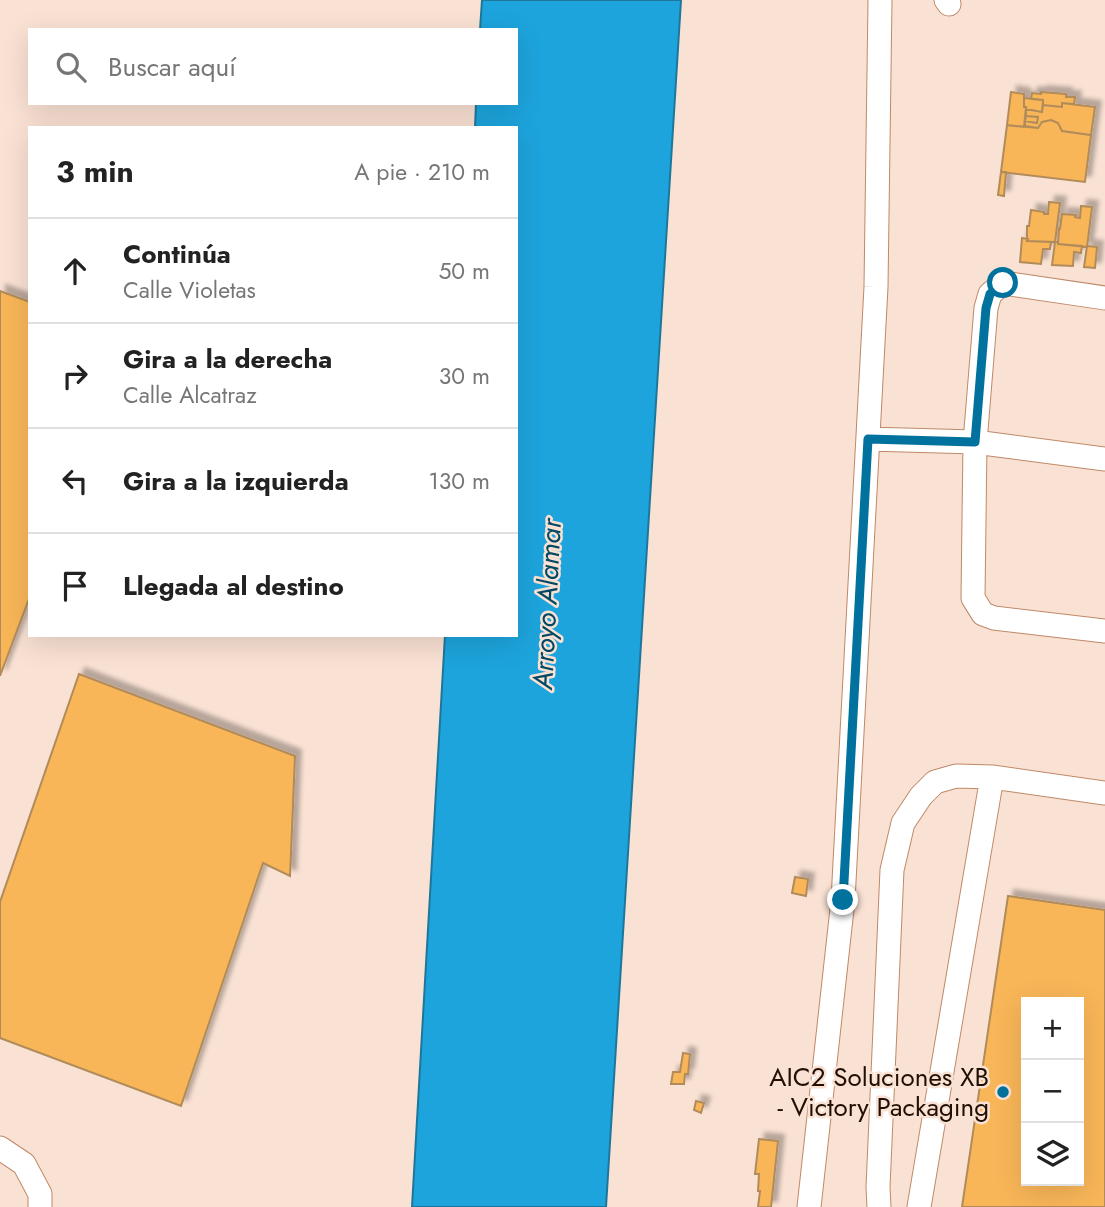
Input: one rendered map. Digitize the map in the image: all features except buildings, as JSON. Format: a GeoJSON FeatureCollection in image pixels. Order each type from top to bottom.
{"type":"FeatureCollection","features":[{"type":"Feature","properties":{"kind":"street"},"geometry":{"type":"LineString","coordinates":[[809,1207],[843,900],[876,287],[880,0]]}},
{"type":"Feature","properties":{"kind":"street"},"geometry":{"type":"LineString","coordinates":[[1105,298],[1003,283],[990,294],[986,308],[975,442],[973,598],[982,614],[994,618],[1105,631]]}},
{"type":"Feature","properties":{"kind":"street"},"geometry":{"type":"LineString","coordinates":[[868,439],[975,442],[1105,459]]}},
{"type":"Feature","properties":{"kind":"street"},"geometry":{"type":"LineString","coordinates":[[879,1207],[878,1173],[892,870],[903,823],[921,796],[935,782],[956,776],[992,777],[1105,793]]}},
{"type":"Feature","properties":{"kind":"street"},"geometry":{"type":"LineString","coordinates":[[919,1207],[992,777]]}},
{"type":"Feature","properties":{"kind":"street"},"geometry":{"type":"LineString","coordinates":[[0,1148],[24,1164],[40,1194],[40,1207]]}},
{"type":"Feature","properties":{"kind":"water","name":"Arroyo Alamar"},"geometry":{"type":"Polygon","coordinates":[[[482,0],[681,0],[606,1207],[412,1207],[445,637],[518,637],[518,126],[475,126],[476,105],[518,105],[518,28],[480,28],[482,0]]]}},
{"type":"Feature","properties":{"kind":"place","name":"AIC2 Soluciones XB - Victory Packaging"},"geometry":{"type":"Point","coordinates":[1003,1092]}},
{"type":"Feature","properties":{"kind":"route"},"geometry":{"type":"LineString","coordinates":[[843,900],[868,439],[975,442],[986,308],[990,294],[1003,283]]}}]}
